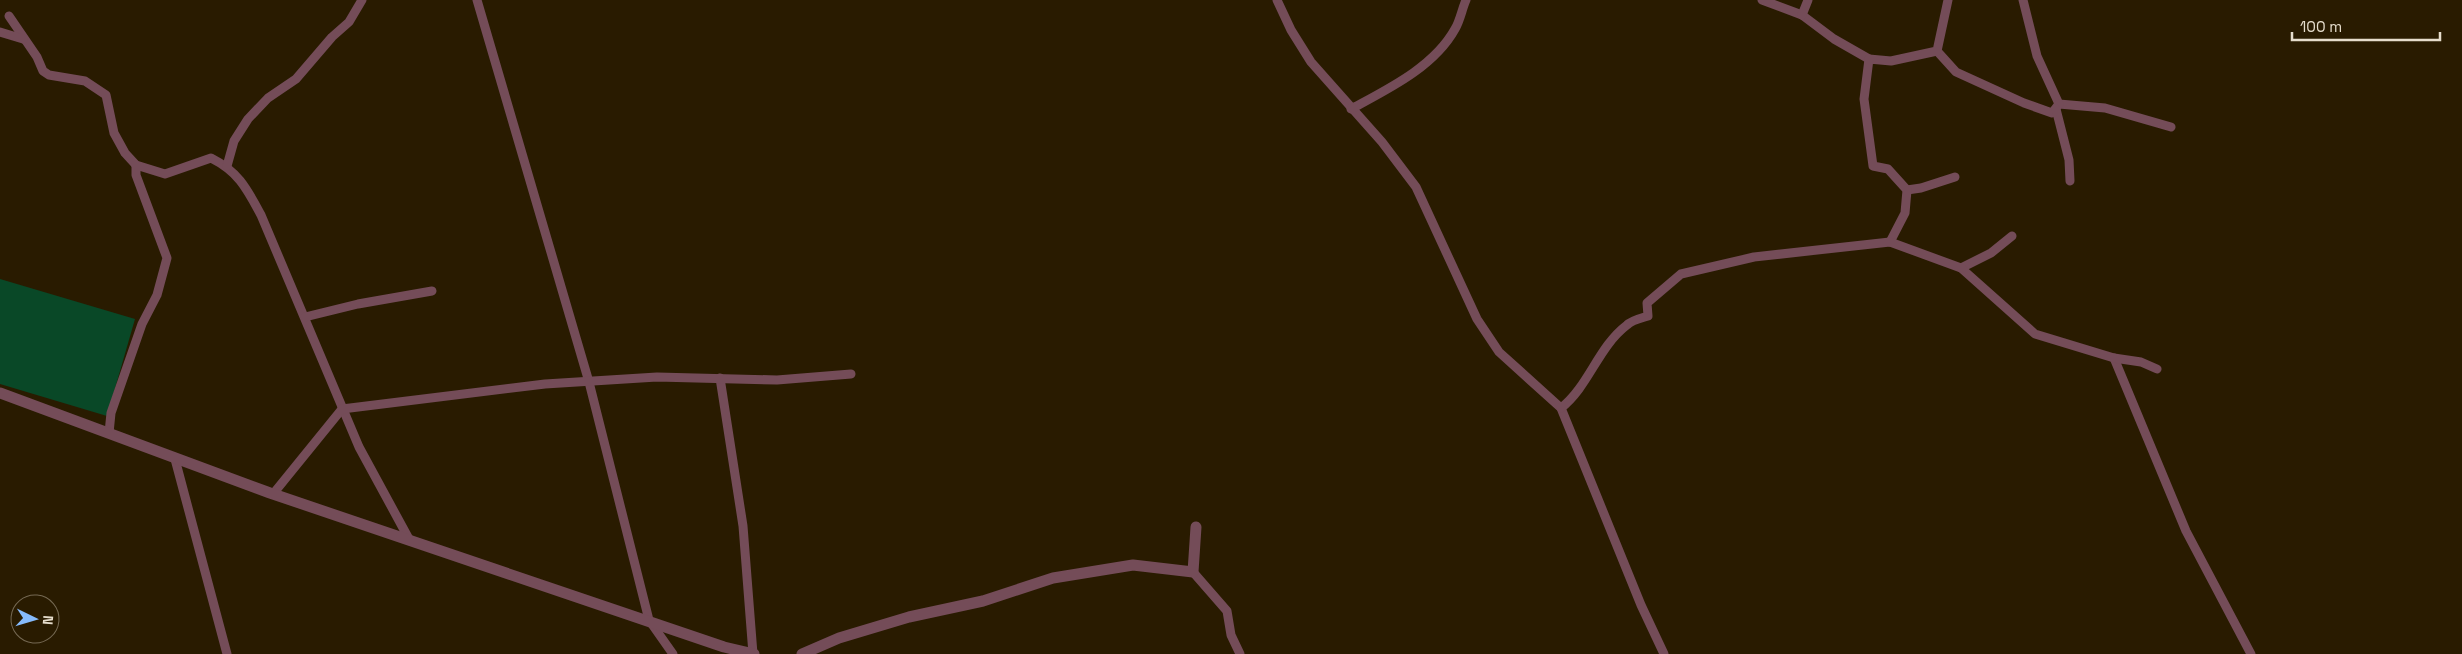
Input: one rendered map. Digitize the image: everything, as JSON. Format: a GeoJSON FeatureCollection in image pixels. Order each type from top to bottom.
{"type":"FeatureCollection","features":[{"type":"Feature","properties":{"kind":"street"},"geometry":{"type":"LineString","coordinates":[[228,166],[234,141],[248,119],[268,98],[296,79],[332,37],[349,22],[362,0]]}},
{"type":"Feature","properties":{"kind":"street"},"geometry":{"type":"LineString","coordinates":[[477,0],[589,382],[649,620],[674,654]]}},
{"type":"Feature","properties":{"kind":"street"},"geometry":{"type":"LineString","coordinates":[[1277,0],[1291,30],[1311,62],[1382,142],[1416,187],[1477,319],[1500,352],[1561,408],[1641,605],[1664,654]]}},
{"type":"Feature","properties":{"kind":"street"},"geometry":{"type":"LineString","coordinates":[[1351,109],[1380,93],[1433,58],[1456,29],[1466,0]]}},
{"type":"Feature","properties":{"kind":"street"},"geometry":{"type":"LineString","coordinates":[[1762,0],[1802,15],[1834,39],[1869,59],[1891,60],[1937,51]]}},
{"type":"Feature","properties":{"kind":"street"},"geometry":{"type":"LineString","coordinates":[[1802,15],[1808,0]]}},
{"type":"Feature","properties":{"kind":"street"},"geometry":{"type":"LineString","coordinates":[[1937,51],[1948,0]]}},
{"type":"Feature","properties":{"kind":"street"},"geometry":{"type":"LineString","coordinates":[[2023,0],[2037,56],[2057,106],[2069,160],[2070,181]]}},
{"type":"Feature","properties":{"kind":"street"},"geometry":{"type":"LineString","coordinates":[[9,16],[37,57],[43,70],[49,75],[85,81],[106,95],[114,133],[125,153],[136,166],[165,174],[211,158],[228,166],[244,183],[261,215],[359,448],[409,539]]}},
{"type":"Feature","properties":{"kind":"street"},"geometry":{"type":"LineString","coordinates":[[0,32],[26,40]]}},
{"type":"Feature","properties":{"kind":"street"},"geometry":{"type":"LineString","coordinates":[[1937,51],[1956,72],[2024,103],[2052,113],[2057,106]]}},
{"type":"Feature","properties":{"kind":"street"},"geometry":{"type":"LineString","coordinates":[[1869,59],[1864,99],[1874,166],[1888,169],[1908,190]]}},
{"type":"Feature","properties":{"kind":"street"},"geometry":{"type":"LineString","coordinates":[[2057,106],[2105,108],[2171,127]]}},
{"type":"Feature","properties":{"kind":"street"},"geometry":{"type":"LineString","coordinates":[[109,433],[111,413],[142,324],[157,295],[167,258],[136,176],[136,166]]}},
{"type":"Feature","properties":{"kind":"street"},"geometry":{"type":"LineString","coordinates":[[1908,190],[1921,188],[1955,176]]}},
{"type":"Feature","properties":{"kind":"street"},"geometry":{"type":"LineString","coordinates":[[1890,242],[1905,213],[1908,190]]}},
{"type":"Feature","properties":{"kind":"street"},"geometry":{"type":"LineString","coordinates":[[1961,268],[1991,253],[2012,236]]}},
{"type":"Feature","properties":{"kind":"street"},"geometry":{"type":"LineString","coordinates":[[1561,408],[1572,399],[1603,351],[1627,324],[1648,316],[1647,303],[1681,274],[1754,257],[1890,242],[1961,268],[2035,334],[2114,358],[2141,362],[2157,369]]}},
{"type":"Feature","properties":{"kind":"street"},"geometry":{"type":"LineString","coordinates":[[305,317],[358,304],[432,291]]}},
{"type":"Feature","properties":{"kind":"street"},"geometry":{"type":"LineString","coordinates":[[2114,358],[2186,532],[2251,654]]}},
{"type":"Feature","properties":{"kind":"street"},"geometry":{"type":"LineString","coordinates":[[273,494],[342,409],[545,384],[657,378],[777,380],[851,374]]}},
{"type":"Feature","properties":{"kind":"street"},"geometry":{"type":"LineString","coordinates":[[0,393],[273,494],[724,646],[753,654],[743,526],[720,378]]}},
{"type":"Feature","properties":{"kind":"street"},"geometry":{"type":"LineString","coordinates":[[175,459],[227,654]]}},
{"type":"Feature","properties":{"kind":"street"},"geometry":{"type":"LineString","coordinates":[[1193,572],[1196,527]]}},
{"type":"Feature","properties":{"kind":"street"},"geometry":{"type":"LineString","coordinates":[[802,654],[839,638],[909,617],[983,601],[1053,578],[1133,565],[1193,572],[1227,611],[1231,635],[1240,654]]}},
{"type":"Feature","properties":{"kind":"green space"},"geometry":{"type":"Polygon","coordinates":[[[0,279],[135,319],[107,416],[0,384],[0,279]]]}}]}
